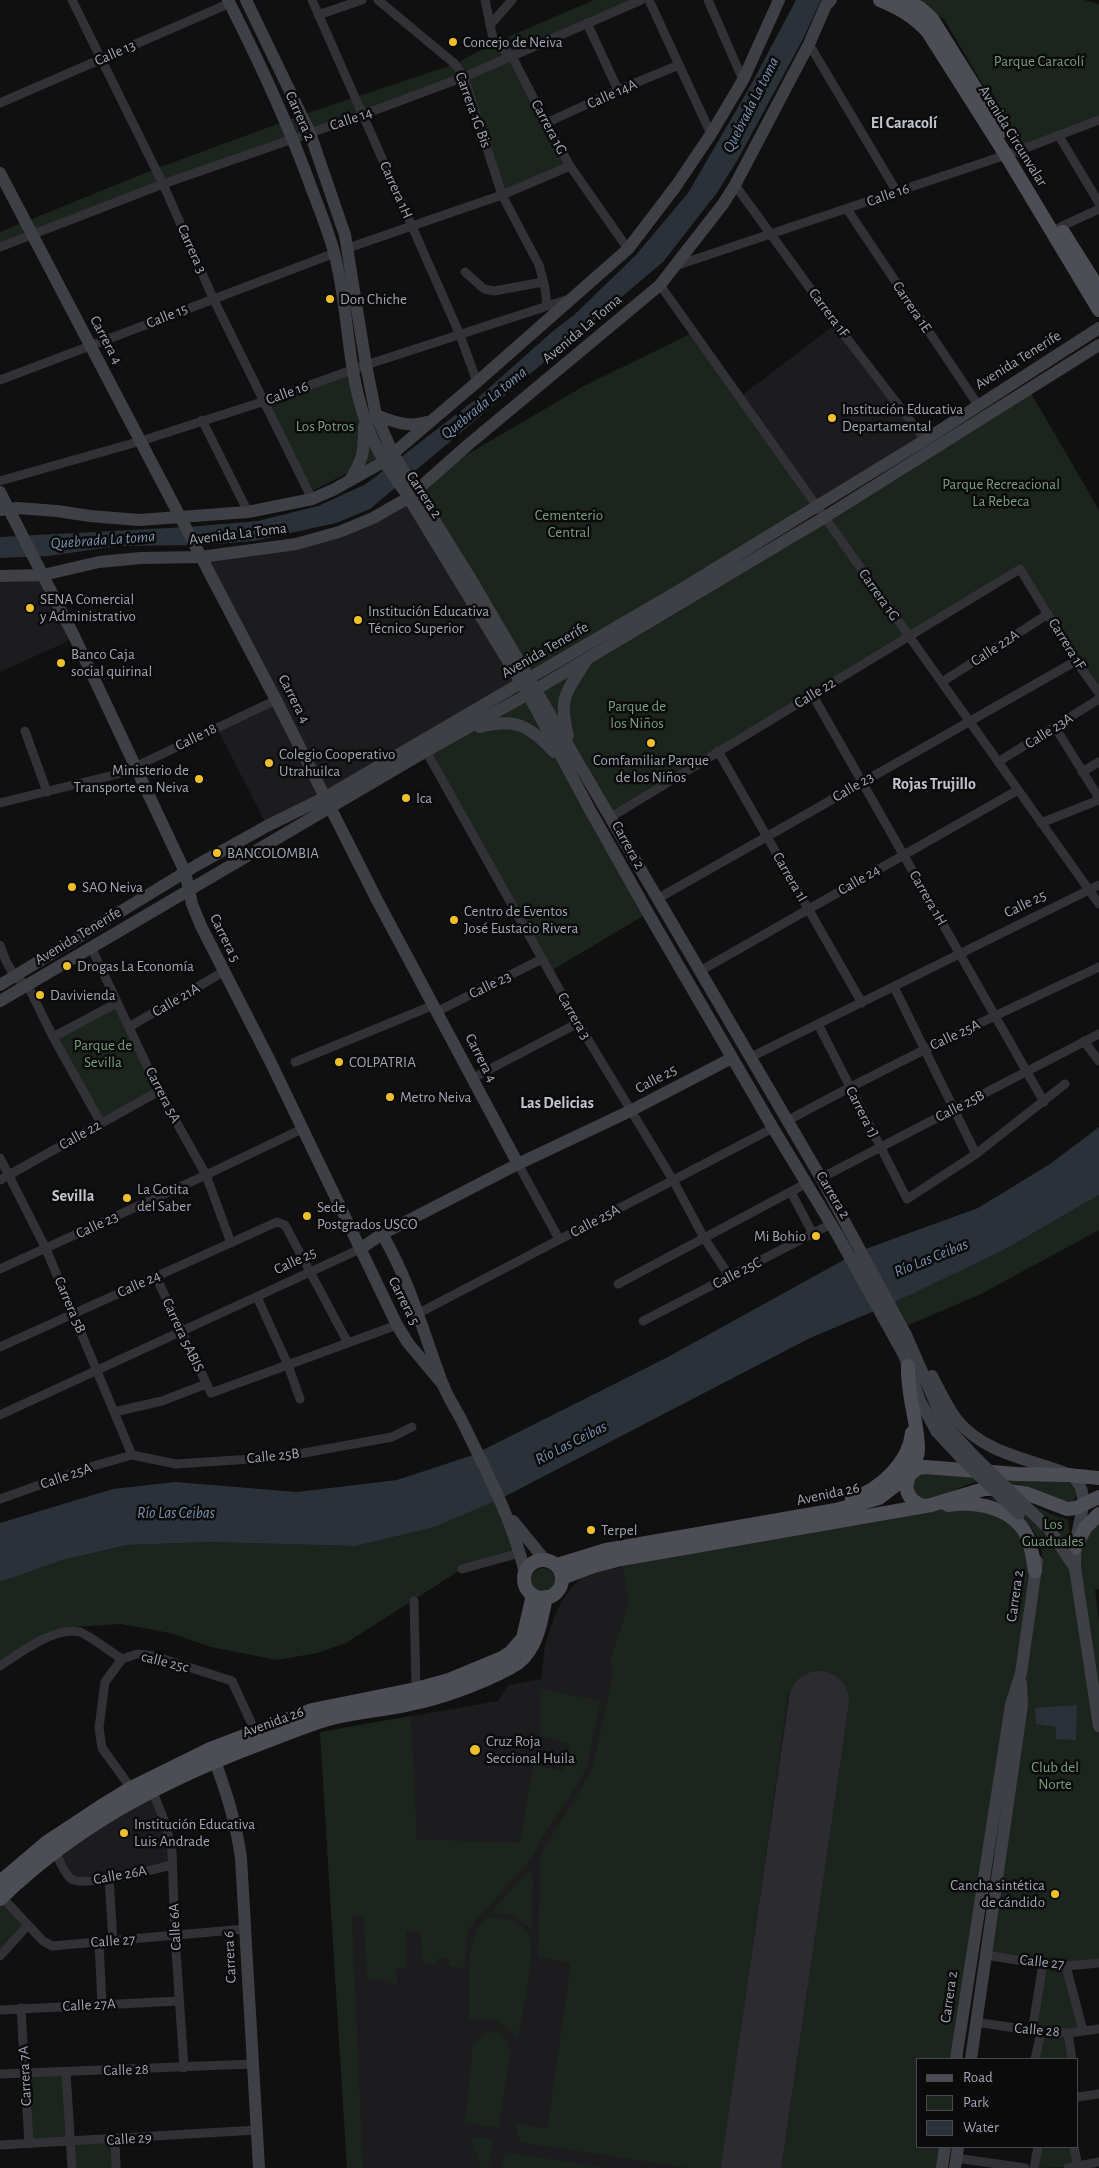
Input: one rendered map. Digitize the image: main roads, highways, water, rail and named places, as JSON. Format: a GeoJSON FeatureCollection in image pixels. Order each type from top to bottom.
{"type":"FeatureCollection","features":[{"type":"Feature","properties":{"kind":"main road","name":"Carrera 2"},"geometry":{"type":"LineString","coordinates":[[246,0],[310,133],[348,248],[366,365],[370,417]]}},
{"type":"Feature","properties":{"kind":"main road","name":"Avenida La Toma"},"geometry":{"type":"LineString","coordinates":[[7,512],[57,511],[90,516],[182,522],[248,512],[312,498],[349,482],[389,460],[628,249],[676,186],[711,134],[742,80],[779,0]]}},
{"type":"Feature","properties":{"kind":"main road","name":"Avenida La Toma"},"geometry":{"type":"LineString","coordinates":[[0,576],[99,562],[296,544],[339,532],[373,518],[411,492],[660,285],[723,204],[735,185],[809,44],[826,5],[831,0]]}},
{"type":"Feature","properties":{"kind":"main road","name":"Avenida Circunvalar"},"geometry":{"type":"LineString","coordinates":[[880,0],[905,11],[918,20],[928,32],[1060,226],[1099,289]]}},
{"type":"Feature","properties":{"kind":"main road","name":"Avenida Circunvalar"},"geometry":{"type":"LineString","coordinates":[[904,0],[920,8],[932,19],[1011,153],[1099,310]]}},
{"type":"Feature","properties":{"kind":"main road","name":"Carrera 2"},"geometry":{"type":"LineString","coordinates":[[229,2],[293,138],[335,253],[352,370],[389,460],[411,492],[528,686],[579,762],[656,899],[821,1178],[839,1229],[939,1411],[943,1430],[965,1462],[1020,1514],[1035,1538],[1038,1555],[1021,1673],[1011,1705],[956,2058]]}},
{"type":"Feature","properties":{"kind":"main road","name":"Carrera 4"},"geometry":{"type":"LineString","coordinates":[[0,173],[329,802],[377,900],[518,1164]]}},
{"type":"Feature","properties":{"kind":"main road","name":"Avenida Tenerife"},"geometry":{"type":"LineString","coordinates":[[0,985],[185,872],[267,826],[329,802],[458,733],[528,686],[587,659],[821,512],[925,440],[1099,328]]}},
{"type":"Feature","properties":{"kind":"main road","name":"Avenida Tenerife"},"geometry":{"type":"LineString","coordinates":[[0,1001],[189,889],[329,802],[528,686],[1099,345]]}},
{"type":"Feature","properties":{"kind":"main road"},"geometry":{"type":"LineString","coordinates":[[349,482],[362,462],[370,417],[408,425],[430,422]]}},
{"type":"Feature","properties":{"kind":"main road","name":"Carrera 5"},"geometry":{"type":"LineString","coordinates":[[0,492],[7,512],[41,571],[75,638],[185,872],[195,912],[270,1060],[397,1325],[408,1343],[444,1386]]}},
{"type":"Feature","properties":{"kind":"main road"},"geometry":{"type":"LineString","coordinates":[[579,762],[566,729],[563,703],[567,690],[587,659]]}},
{"type":"Feature","properties":{"kind":"main road","name":"Carrera 2"},"geometry":{"type":"LineString","coordinates":[[528,686],[566,765],[648,913],[732,1058],[807,1183],[839,1229],[906,1335],[910,1360]]}},
{"type":"Feature","properties":{"kind":"main road"},"geometry":{"type":"LineString","coordinates":[[458,733],[494,723],[512,723],[529,728],[566,765]]}},
{"type":"Feature","properties":{"kind":"main road","name":"Calle 25"},"geometry":{"type":"LineString","coordinates":[[360,1249],[382,1234],[518,1164],[630,1111],[732,1058]]}},
{"type":"Feature","properties":{"kind":"main road","name":"Carrera 5"},"geometry":{"type":"LineString","coordinates":[[382,1234],[426,1333],[444,1386],[506,1513],[525,1573]]}},
{"type":"Feature","properties":{"kind":"main road"},"geometry":{"type":"LineString","coordinates":[[408,1343],[414,1346],[420,1345],[425,1340],[426,1333]]}},
{"type":"Feature","properties":{"kind":"main road"},"geometry":{"type":"LineString","coordinates":[[1035,1571],[1027,1536],[1019,1524],[1003,1513],[986,1506],[974,1504],[922,1506],[912,1499],[907,1491],[907,1482],[918,1453],[908,1385],[910,1360],[924,1365],[956,1418],[974,1436],[1004,1453],[1071,1475],[1084,1491],[1084,1505],[1075,1548],[1075,1568],[1099,1726]]}},
{"type":"Feature","properties":{"kind":"main road"},"geometry":{"type":"LineString","coordinates":[[788,1518],[813,1508],[858,1497],[880,1484],[897,1467],[909,1448],[912,1434],[912,1407]]}},
{"type":"Feature","properties":{"kind":"main road","name":"Carrera 2"},"geometry":{"type":"LineString","coordinates":[[943,1430],[973,1455],[1049,1529],[1075,1568]]}},
{"type":"Feature","properties":{"kind":"main road","name":"Avenida 26"},"geometry":{"type":"LineString","coordinates":[[555,1568],[606,1550],[865,1503],[879,1498],[892,1490],[918,1468],[943,1466],[1017,1474],[1071,1475],[1099,1478]]}},
{"type":"Feature","properties":{"kind":"main road","name":"Avenida 26"},"geometry":{"type":"LineString","coordinates":[[525,1573],[533,1562],[555,1568],[594,1566],[620,1559],[922,1506],[991,1488],[1028,1494],[1067,1510],[1099,1498]]}},
{"type":"Feature","properties":{"kind":"main road","name":"Carrera 5"},"geometry":{"type":"LineString","coordinates":[[506,1513],[555,1568]]}},
{"type":"Feature","properties":{"kind":"main road"},"geometry":{"type":"LineString","coordinates":[[1075,1548],[1085,1528],[1099,1514]]}},
{"type":"Feature","properties":{"kind":"main road","name":"Avenida 26"},"geometry":{"type":"LineString","coordinates":[[540,1596],[556,1592],[561,1584],[555,1568]]}},
{"type":"Feature","properties":{"kind":"main road"},"geometry":{"type":"LineString","coordinates":[[525,1573],[525,1585],[540,1596]]}},
{"type":"Feature","properties":{"kind":"main road","name":"Avenida 26"},"geometry":{"type":"LineString","coordinates":[[1,1898],[55,1851],[104,1816],[255,1731],[328,1706],[416,1689],[449,1680],[511,1652],[523,1638],[540,1596]]}},
{"type":"Feature","properties":{"kind":"main road","name":"Avenida 26"},"geometry":{"type":"LineString","coordinates":[[0,1882],[47,1842],[131,1788],[212,1755],[331,1719],[408,1705],[452,1693],[509,1668],[519,1661],[533,1645],[538,1632],[540,1596]]}},
{"type":"Feature","properties":{"kind":"main road","name":"Carrera 2"},"geometry":{"type":"LineString","coordinates":[[971,2058],[1022,1705],[1021,1673]]}},
{"type":"Feature","properties":{"kind":"main road","name":"Carrera 6"},"geometry":{"type":"LineString","coordinates":[[212,1755],[230,1804],[237,1830],[245,1929],[259,2168]]}},
{"type":"Feature","properties":{"kind":"main road"},"geometry":{"type":"LineString","coordinates":[[942,2168],[945,2148]]}},
{"type":"Feature","properties":{"kind":"water","name":"Quebrada La toma"},"geometry":{"type":"Polygon","coordinates":[[[796,0],[821,0],[803,39],[737,161],[716,194],[663,262],[370,509],[336,523],[254,541],[201,545],[117,546],[49,556],[0,558],[0,537],[188,527],[258,521],[318,506],[366,484],[480,396],[553,331],[574,315],[635,256],[688,193],[752,83],[796,0]]]}},
{"type":"Feature","properties":{"kind":"water","name":"Río Las Ceibas"},"geometry":{"type":"Polygon","coordinates":[[[1099,1127],[1099,1195],[1002,1251],[891,1304],[810,1338],[500,1499],[434,1527],[355,1546],[208,1542],[127,1545],[63,1560],[0,1582],[0,1523],[113,1489],[175,1482],[297,1492],[397,1480],[473,1455],[666,1358],[860,1251],[978,1208],[1050,1164],[1099,1127]]]}},
{"type":"Feature","properties":{"kind":"water"},"geometry":{"type":"Polygon","coordinates":[[[1077,1705],[1076,1740],[1056,1739],[1056,1727],[1036,1724],[1035,1708],[1077,1705]]]}},
{"type":"Feature","properties":{"kind":"place","name":"Concejo de Neiva"},"geometry":{"type":"Point","coordinates":[453,42]}},
{"type":"Feature","properties":{"kind":"place","name":"Don Chiche"},"geometry":{"type":"Point","coordinates":[330,299]}},
{"type":"Feature","properties":{"kind":"place","name":"Institución Educativa Departamental"},"geometry":{"type":"Point","coordinates":[832,418]}},
{"type":"Feature","properties":{"kind":"place","name":"SENA Comercial y Administrativo"},"geometry":{"type":"Point","coordinates":[30,608]}},
{"type":"Feature","properties":{"kind":"place","name":"Institución Educativa Técnico Superior"},"geometry":{"type":"Point","coordinates":[358,620]}},
{"type":"Feature","properties":{"kind":"place","name":"Banco Caja social quirinal"},"geometry":{"type":"Point","coordinates":[61,663]}},
{"type":"Feature","properties":{"kind":"place","name":"Comfamiliar Parque de los Niños"},"geometry":{"type":"Point","coordinates":[651,743]}},
{"type":"Feature","properties":{"kind":"place","name":"Colegio Cooperativo Utrahuilca"},"geometry":{"type":"Point","coordinates":[269,763]}},
{"type":"Feature","properties":{"kind":"place","name":"Ministerio de Transporte en Neiva"},"geometry":{"type":"Point","coordinates":[199,779]}},
{"type":"Feature","properties":{"kind":"place","name":"Ica"},"geometry":{"type":"Point","coordinates":[406,798]}},
{"type":"Feature","properties":{"kind":"place","name":"BANCOLOMBIA"},"geometry":{"type":"Point","coordinates":[217,853]}},
{"type":"Feature","properties":{"kind":"place","name":"SAO Neiva"},"geometry":{"type":"Point","coordinates":[72,887]}},
{"type":"Feature","properties":{"kind":"place","name":"Centro de Eventos José Eustacio Rivera"},"geometry":{"type":"Point","coordinates":[454,920]}},
{"type":"Feature","properties":{"kind":"place","name":"Drogas La Economía"},"geometry":{"type":"Point","coordinates":[67,966]}},
{"type":"Feature","properties":{"kind":"place","name":"Davivienda"},"geometry":{"type":"Point","coordinates":[40,995]}},
{"type":"Feature","properties":{"kind":"place","name":"COLPATRIA"},"geometry":{"type":"Point","coordinates":[339,1062]}},
{"type":"Feature","properties":{"kind":"place","name":"Metro Neiva"},"geometry":{"type":"Point","coordinates":[390,1097]}},
{"type":"Feature","properties":{"kind":"place","name":"La Gotita del Saber"},"geometry":{"type":"Point","coordinates":[127,1198]}},
{"type":"Feature","properties":{"kind":"place","name":"Sede Postgrados USCO"},"geometry":{"type":"Point","coordinates":[307,1216]}},
{"type":"Feature","properties":{"kind":"place","name":"Mi Bohio"},"geometry":{"type":"Point","coordinates":[816,1236]}},
{"type":"Feature","properties":{"kind":"place","name":"Terpel"},"geometry":{"type":"Point","coordinates":[591,1530]}},
{"type":"Feature","properties":{"kind":"place","name":"Cruz Roja Seccional Huila"},"geometry":{"type":"Point","coordinates":[475,1750]}},
{"type":"Feature","properties":{"kind":"place","name":"Institución Educativa Luis Andrade"},"geometry":{"type":"Point","coordinates":[124,1833]}},
{"type":"Feature","properties":{"kind":"place","name":"Cancha sintética de cándido"},"geometry":{"type":"Point","coordinates":[1055,1894]}},
{"type":"Feature","properties":{"kind":"district","name":"El Caracolí"},"geometry":{"type":"Point","coordinates":[904,123]}},
{"type":"Feature","properties":{"kind":"district","name":"Rojas Trujillo"},"geometry":{"type":"Point","coordinates":[934,784]}},
{"type":"Feature","properties":{"kind":"district","name":"Las Delicias"},"geometry":{"type":"Point","coordinates":[557,1103]}},
{"type":"Feature","properties":{"kind":"district","name":"Sevilla"},"geometry":{"type":"Point","coordinates":[73,1196]}},
{"type":"Feature","properties":{"kind":"park label","name":"Parque Caracolí"},"geometry":{"type":"Point","coordinates":[1039,61]}},
{"type":"Feature","properties":{"kind":"park label","name":"Los Potros"},"geometry":{"type":"Point","coordinates":[325,426]}},
{"type":"Feature","properties":{"kind":"park label","name":"Parque Recreacional La Rebeca"},"geometry":{"type":"Point","coordinates":[1001,492]}},
{"type":"Feature","properties":{"kind":"park label","name":"Cementerio Central"},"geometry":{"type":"Point","coordinates":[569,524]}},
{"type":"Feature","properties":{"kind":"park label","name":"Parque de los Niños"},"geometry":{"type":"Point","coordinates":[637,714]}},
{"type":"Feature","properties":{"kind":"park label","name":"Parque de Sevilla"},"geometry":{"type":"Point","coordinates":[103,1054]}},
{"type":"Feature","properties":{"kind":"park label","name":"Los Guaduales"},"geometry":{"type":"Point","coordinates":[1053,1532]}},
{"type":"Feature","properties":{"kind":"park label","name":"Club del Norte"},"geometry":{"type":"Point","coordinates":[1055,1776]}}]}
